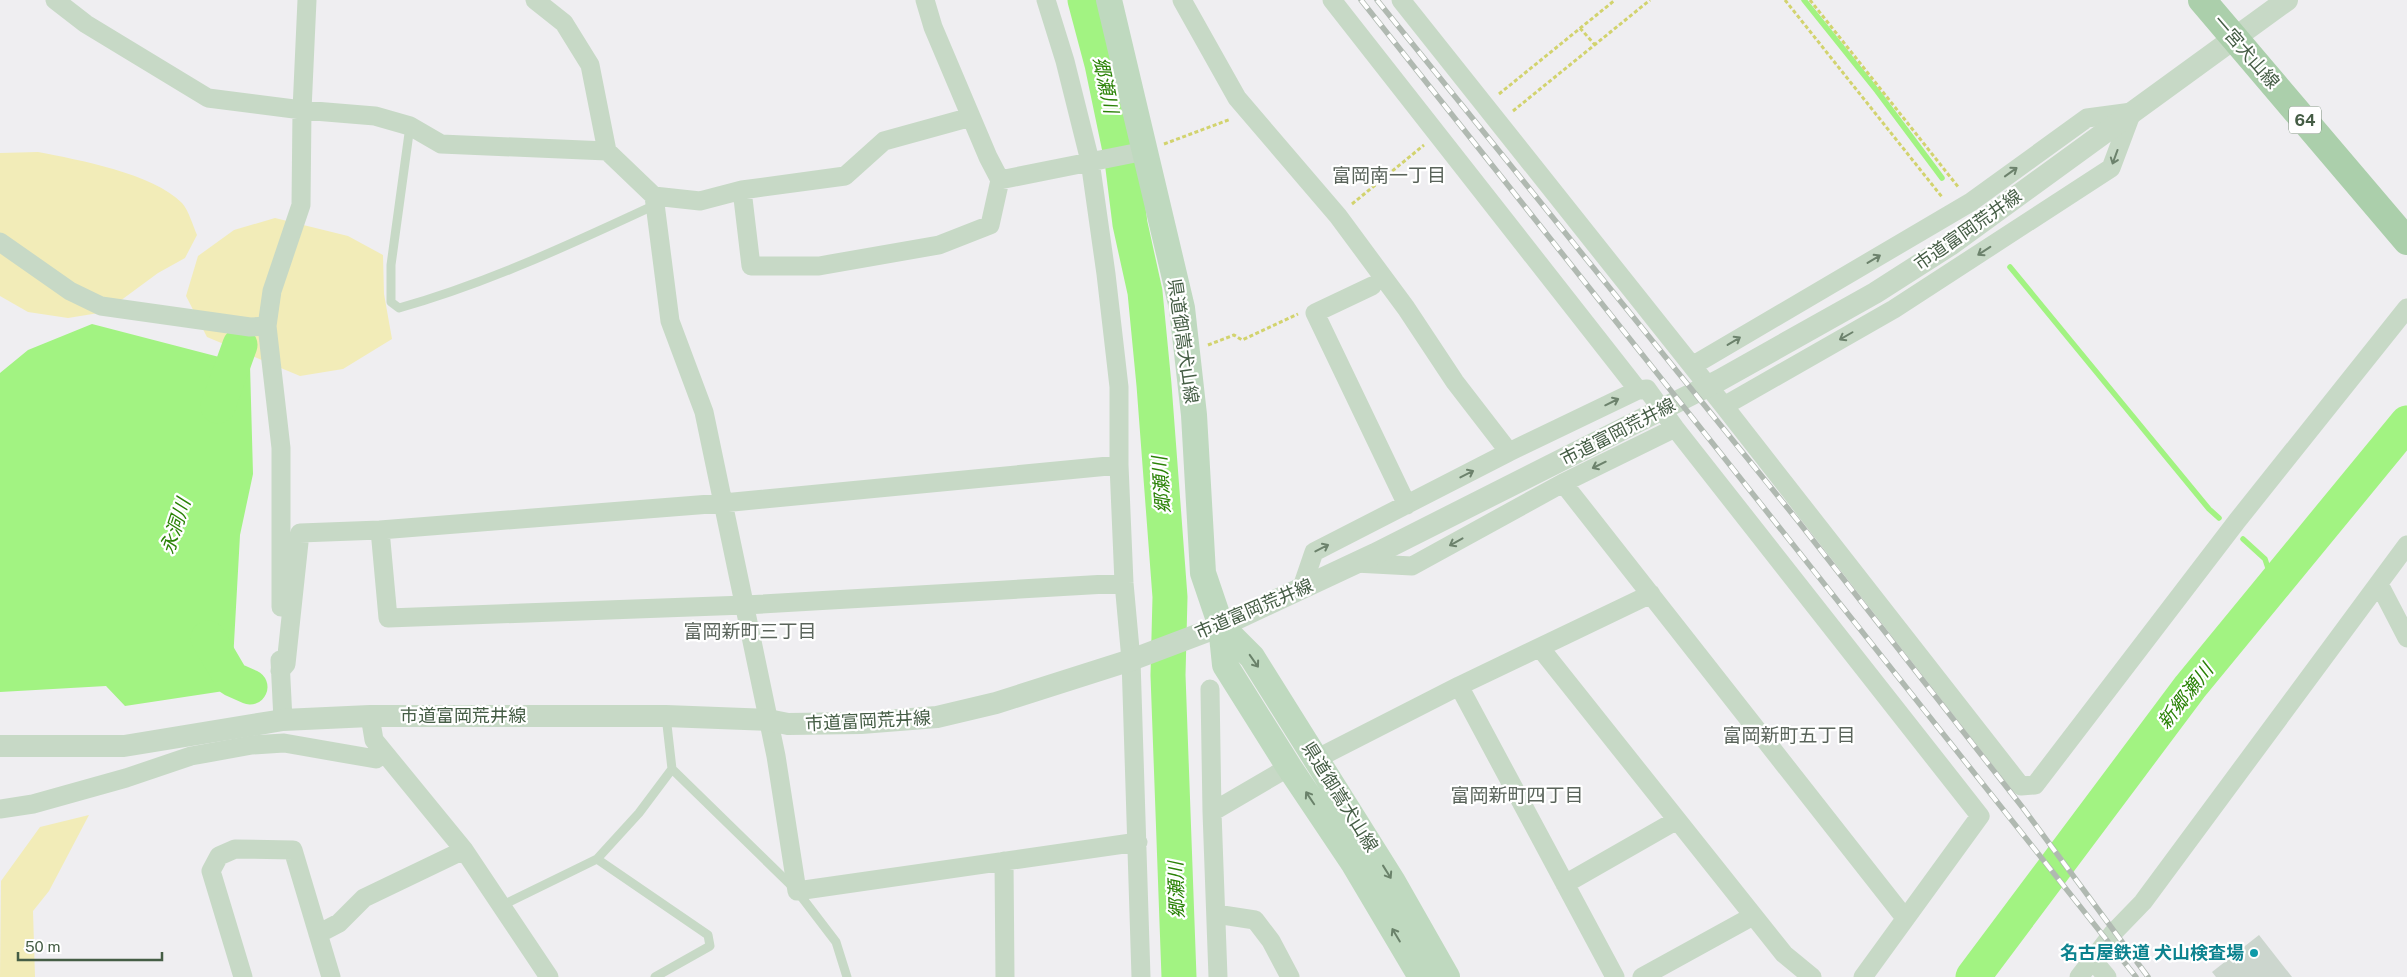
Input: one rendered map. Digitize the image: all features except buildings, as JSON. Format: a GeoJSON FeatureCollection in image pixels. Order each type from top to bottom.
{"type":"FeatureCollection","features":[{"type":"Feature","properties":{"kind":"main road","name":"県道御嵩犬山線"},"geometry":{"type":"LineString","coordinates":[[1109,0],[1182,308],[1194,415],[1203,573],[1220,626],[1225,664],[1289,767],[1354,864],[1421,977]]}},
{"type":"Feature","properties":{"kind":"main road","name":"一宮犬山線"},"geometry":{"type":"LineString","coordinates":[[2202,0],[2232,38],[2407,241]]}},
{"type":"Feature","properties":{"kind":"main road","name":"県道御嵩犬山線"},"geometry":{"type":"LineString","coordinates":[[1220,626],[1252,657],[1394,882],[1447,977]]}},
{"type":"Feature","properties":{"kind":"street"},"geometry":{"type":"LineString","coordinates":[[55,0],[86,24],[208,98],[302,110],[375,116],[410,126],[441,144],[606,151]]}},
{"type":"Feature","properties":{"kind":"street"},"geometry":{"type":"LineString","coordinates":[[283,720],[280,671],[283,516],[281,448],[266,326],[272,290],[302,205],[302,110],[307,0]]}},
{"type":"Feature","properties":{"kind":"street"},"geometry":{"type":"LineString","coordinates":[[535,0],[564,23],[590,65],[606,151],[654,201],[670,321],[704,412],[776,756],[797,891],[1138,842]]}},
{"type":"Feature","properties":{"kind":"street"},"geometry":{"type":"LineString","coordinates":[[742,190],[751,266],[818,266],[939,245],[990,226],[1000,180],[988,157],[933,27],[925,0]]}},
{"type":"Feature","properties":{"kind":"street"},"geometry":{"type":"LineString","coordinates":[[1046,0],[1065,61],[1090,161],[1119,387],[1119,464],[1124,583],[1131,660],[1141,977]]}},
{"type":"Feature","properties":{"kind":"street"},"geometry":{"type":"LineString","coordinates":[[1182,0],[1237,98],[1338,216],[1406,308],[1455,382],[1509,452]]}},
{"type":"Feature","properties":{"kind":"street"},"geometry":{"type":"LineString","coordinates":[[1332,0],[1638,390]]}},
{"type":"Feature","properties":{"kind":"street"},"geometry":{"type":"LineString","coordinates":[[1401,0],[1724,406],[2021,786],[2035,785],[2237,521],[2407,308]]}},
{"type":"Feature","properties":{"kind":"street","name":"市道富岡荒井線"},"geometry":{"type":"LineString","coordinates":[[0,746],[124,746],[283,720],[370,716],[666,716],[768,720],[788,724],[861,723],[937,718],[996,703],[1131,660],[1220,626],[1259,606],[1301,590],[1365,559],[1720,380],[1875,293],[1950,245],[2232,38],[2287,0]]}},
{"type":"Feature","properties":{"kind":"street"},"geometry":{"type":"LineString","coordinates":[[1692,366],[1971,202],[2087,118],[2132,112],[2111,168],[1894,309],[1724,406]]}},
{"type":"Feature","properties":{"kind":"street"},"geometry":{"type":"LineString","coordinates":[[654,201],[700,201],[742,190],[846,176],[884,141],[971,117]]}},
{"type":"Feature","properties":{"kind":"street"},"geometry":{"type":"LineString","coordinates":[[1000,180],[1090,161],[1145,152]]}},
{"type":"Feature","properties":{"kind":"street"},"geometry":{"type":"LineString","coordinates":[[0,242],[70,291],[102,306],[250,327],[266,326]]}},
{"type":"Feature","properties":{"kind":"street"},"geometry":{"type":"LineString","coordinates":[[1372,286],[1315,313],[1407,505]]}},
{"type":"Feature","properties":{"kind":"street"},"geometry":{"type":"LineString","coordinates":[[1301,590],[1314,552],[1509,452],[1638,390],[1647,389],[1674,428],[1980,816],[1863,977]]}},
{"type":"Feature","properties":{"kind":"street"},"geometry":{"type":"LineString","coordinates":[[1365,559],[1412,566],[1563,483],[1674,428]]}},
{"type":"Feature","properties":{"kind":"street"},"geometry":{"type":"LineString","coordinates":[[280,671],[286,664],[300,533],[380,530],[723,503],[1119,464]]}},
{"type":"Feature","properties":{"kind":"street"},"geometry":{"type":"LineString","coordinates":[[1563,483],[1905,918]]}},
{"type":"Feature","properties":{"kind":"street"},"geometry":{"type":"LineString","coordinates":[[380,530],[388,618],[745,605],[1124,583]]}},
{"type":"Feature","properties":{"kind":"street"},"geometry":{"type":"LineString","coordinates":[[2080,977],[2092,959],[2143,902],[2407,545]]}},
{"type":"Feature","properties":{"kind":"street"},"geometry":{"type":"LineString","coordinates":[[2380,584],[2407,638]]}},
{"type":"Feature","properties":{"kind":"street"},"geometry":{"type":"LineString","coordinates":[[1316,759],[1460,686],[1541,649],[1651,594]]}},
{"type":"Feature","properties":{"kind":"street"},"geometry":{"type":"LineString","coordinates":[[1541,649],[1784,954],[1812,977]]}},
{"type":"Feature","properties":{"kind":"street"},"geometry":{"type":"LineString","coordinates":[[1460,686],[1615,977]]}},
{"type":"Feature","properties":{"kind":"street"},"geometry":{"type":"LineString","coordinates":[[1210,689],[1218,977]]}},
{"type":"Feature","properties":{"kind":"street"},"geometry":{"type":"LineString","coordinates":[[370,716],[374,740],[464,850],[503,905],[549,977]]}},
{"type":"Feature","properties":{"kind":"street"},"geometry":{"type":"LineString","coordinates":[[0,809],[33,804],[126,778],[191,756],[252,745],[284,743],[376,759],[383,753]]}},
{"type":"Feature","properties":{"kind":"street"},"geometry":{"type":"LineString","coordinates":[[1212,812],[1289,767]]}},
{"type":"Feature","properties":{"kind":"street"},"geometry":{"type":"LineString","coordinates":[[1565,884],[1677,820]]}},
{"type":"Feature","properties":{"kind":"street"},"geometry":{"type":"LineString","coordinates":[[243,977],[212,871],[219,856],[235,849],[293,850],[331,977]]}},
{"type":"Feature","properties":{"kind":"street"},"geometry":{"type":"LineString","coordinates":[[318,934],[339,922],[364,898],[464,850]]}},
{"type":"Feature","properties":{"kind":"street"},"geometry":{"type":"LineString","coordinates":[[1004,861],[1005,977]]}},
{"type":"Feature","properties":{"kind":"street"},"geometry":{"type":"LineString","coordinates":[[1216,914],[1255,920],[1271,942],[1290,977]]}},
{"type":"Feature","properties":{"kind":"street"},"geometry":{"type":"LineString","coordinates":[[1642,977],[1753,916]]}},
{"type":"Feature","properties":{"kind":"street"},"geometry":{"type":"LineString","coordinates":[[2092,959],[2106,977]]}},
{"type":"Feature","properties":{"kind":"lane"},"geometry":{"type":"LineString","coordinates":[[410,126],[391,265],[391,302],[399,308],[450,294],[560,249],[654,201]]}},
{"type":"Feature","properties":{"kind":"lane"},"geometry":{"type":"LineString","coordinates":[[666,716],[672,769],[797,891],[836,942],[847,977]]}},
{"type":"Feature","properties":{"kind":"lane"},"geometry":{"type":"LineString","coordinates":[[503,905],[597,859],[639,813],[672,769]]}},
{"type":"Feature","properties":{"kind":"lane"},"geometry":{"type":"LineString","coordinates":[[597,859],[708,935],[710,946],[655,977]]}},
{"type":"Feature","properties":{"kind":"path"},"geometry":{"type":"LineString","coordinates":[[1485,105],[1616,0]]}},
{"type":"Feature","properties":{"kind":"path"},"geometry":{"type":"LineString","coordinates":[[1499,123],[1650,0]]}},
{"type":"Feature","properties":{"kind":"path"},"geometry":{"type":"LineString","coordinates":[[1785,0],[1954,212]]}},
{"type":"Feature","properties":{"kind":"path"},"geometry":{"type":"LineString","coordinates":[[1810,0],[1971,202]]}},
{"type":"Feature","properties":{"kind":"path"},"geometry":{"type":"LineString","coordinates":[[1580,28],[1595,45]]}},
{"type":"Feature","properties":{"kind":"path"},"geometry":{"type":"LineString","coordinates":[[1145,152],[1234,118]]}},
{"type":"Feature","properties":{"kind":"path"},"geometry":{"type":"LineString","coordinates":[[1338,216],[1437,134]]}},
{"type":"Feature","properties":{"kind":"path"},"geometry":{"type":"LineString","coordinates":[[1187,354],[1234,335],[1242,340],[1306,310],[1315,313]]}},
{"type":"Feature","properties":{"kind":"shaded area"},"geometry":{"type":"Polygon","coordinates":[[[38,152],[114,169],[153,184],[169,193],[184,206],[197,235],[185,258],[158,273],[105,312],[68,318],[28,312],[0,296],[0,153],[38,152]]]}},
{"type":"Feature","properties":{"kind":"shaded area"},"geometry":{"type":"Polygon","coordinates":[[[275,218],[348,236],[383,255],[384,294],[392,339],[343,369],[300,376],[207,337],[186,296],[198,256],[234,230],[275,218]]]}},
{"type":"Feature","properties":{"kind":"shaded area"},"geometry":{"type":"Polygon","coordinates":[[[89,815],[49,891],[33,911],[35,977],[0,977],[1,881],[40,827],[89,815]]]}},
{"type":"Feature","properties":{"kind":"water"},"geometry":{"type":"Polygon","coordinates":[[[92,324],[250,365],[253,474],[240,535],[232,679],[224,691],[125,706],[106,686],[0,692],[0,373],[28,350],[92,324]]]}},
{"type":"Feature","properties":{"kind":"waterway","name":"郷瀬川"},"geometry":{"type":"LineString","coordinates":[[1085,0],[1102,64],[1122,160],[1130,224],[1145,292],[1154,385],[1170,597],[1168,675],[1179,977]]}},
{"type":"Feature","properties":{"kind":"waterway"},"geometry":{"type":"LineString","coordinates":[[1804,0],[1877,91],[1942,178]]}},
{"type":"Feature","properties":{"kind":"waterway"},"geometry":{"type":"LineString","coordinates":[[2010,267],[2209,509],[2219,518]]}},
{"type":"Feature","properties":{"kind":"waterway","name":"永洞川"},"geometry":{"type":"LineString","coordinates":[[218,406],[240,345]]}},
{"type":"Feature","properties":{"kind":"waterway","name":"新郷瀬川"},"geometry":{"type":"LineString","coordinates":[[1973,977],[2190,687],[2407,423]]}},
{"type":"Feature","properties":{"kind":"waterway"},"geometry":{"type":"LineString","coordinates":[[2243,539],[2265,559],[2274,586]]}},
{"type":"Feature","properties":{"kind":"waterway","name":"永洞川"},"geometry":{"type":"LineString","coordinates":[[208,638],[232,679],[250,687]]}},
{"type":"Feature","properties":{"kind":"railway"},"geometry":{"type":"LineString","coordinates":[[1361,0],[2136,977]]}},
{"type":"Feature","properties":{"kind":"railway"},"geometry":{"type":"LineString","coordinates":[[1377,0],[1798,521],[2023,808],[2148,977]]}},
{"type":"Feature","properties":{"kind":"place","name":"名古屋鉄道 犬山検査場"},"geometry":{"type":"Point","coordinates":[2254,953]}},
{"type":"Feature","properties":{"kind":"district","name":"富岡南一丁目"},"geometry":{"type":"Point","coordinates":[1389,175]}},
{"type":"Feature","properties":{"kind":"district","name":"富岡新町三丁目"},"geometry":{"type":"Point","coordinates":[750,631]}},
{"type":"Feature","properties":{"kind":"district","name":"富岡新町五丁目"},"geometry":{"type":"Point","coordinates":[1789,735]}},
{"type":"Feature","properties":{"kind":"district","name":"富岡新町四丁目"},"geometry":{"type":"Point","coordinates":[1517,795]}}]}
